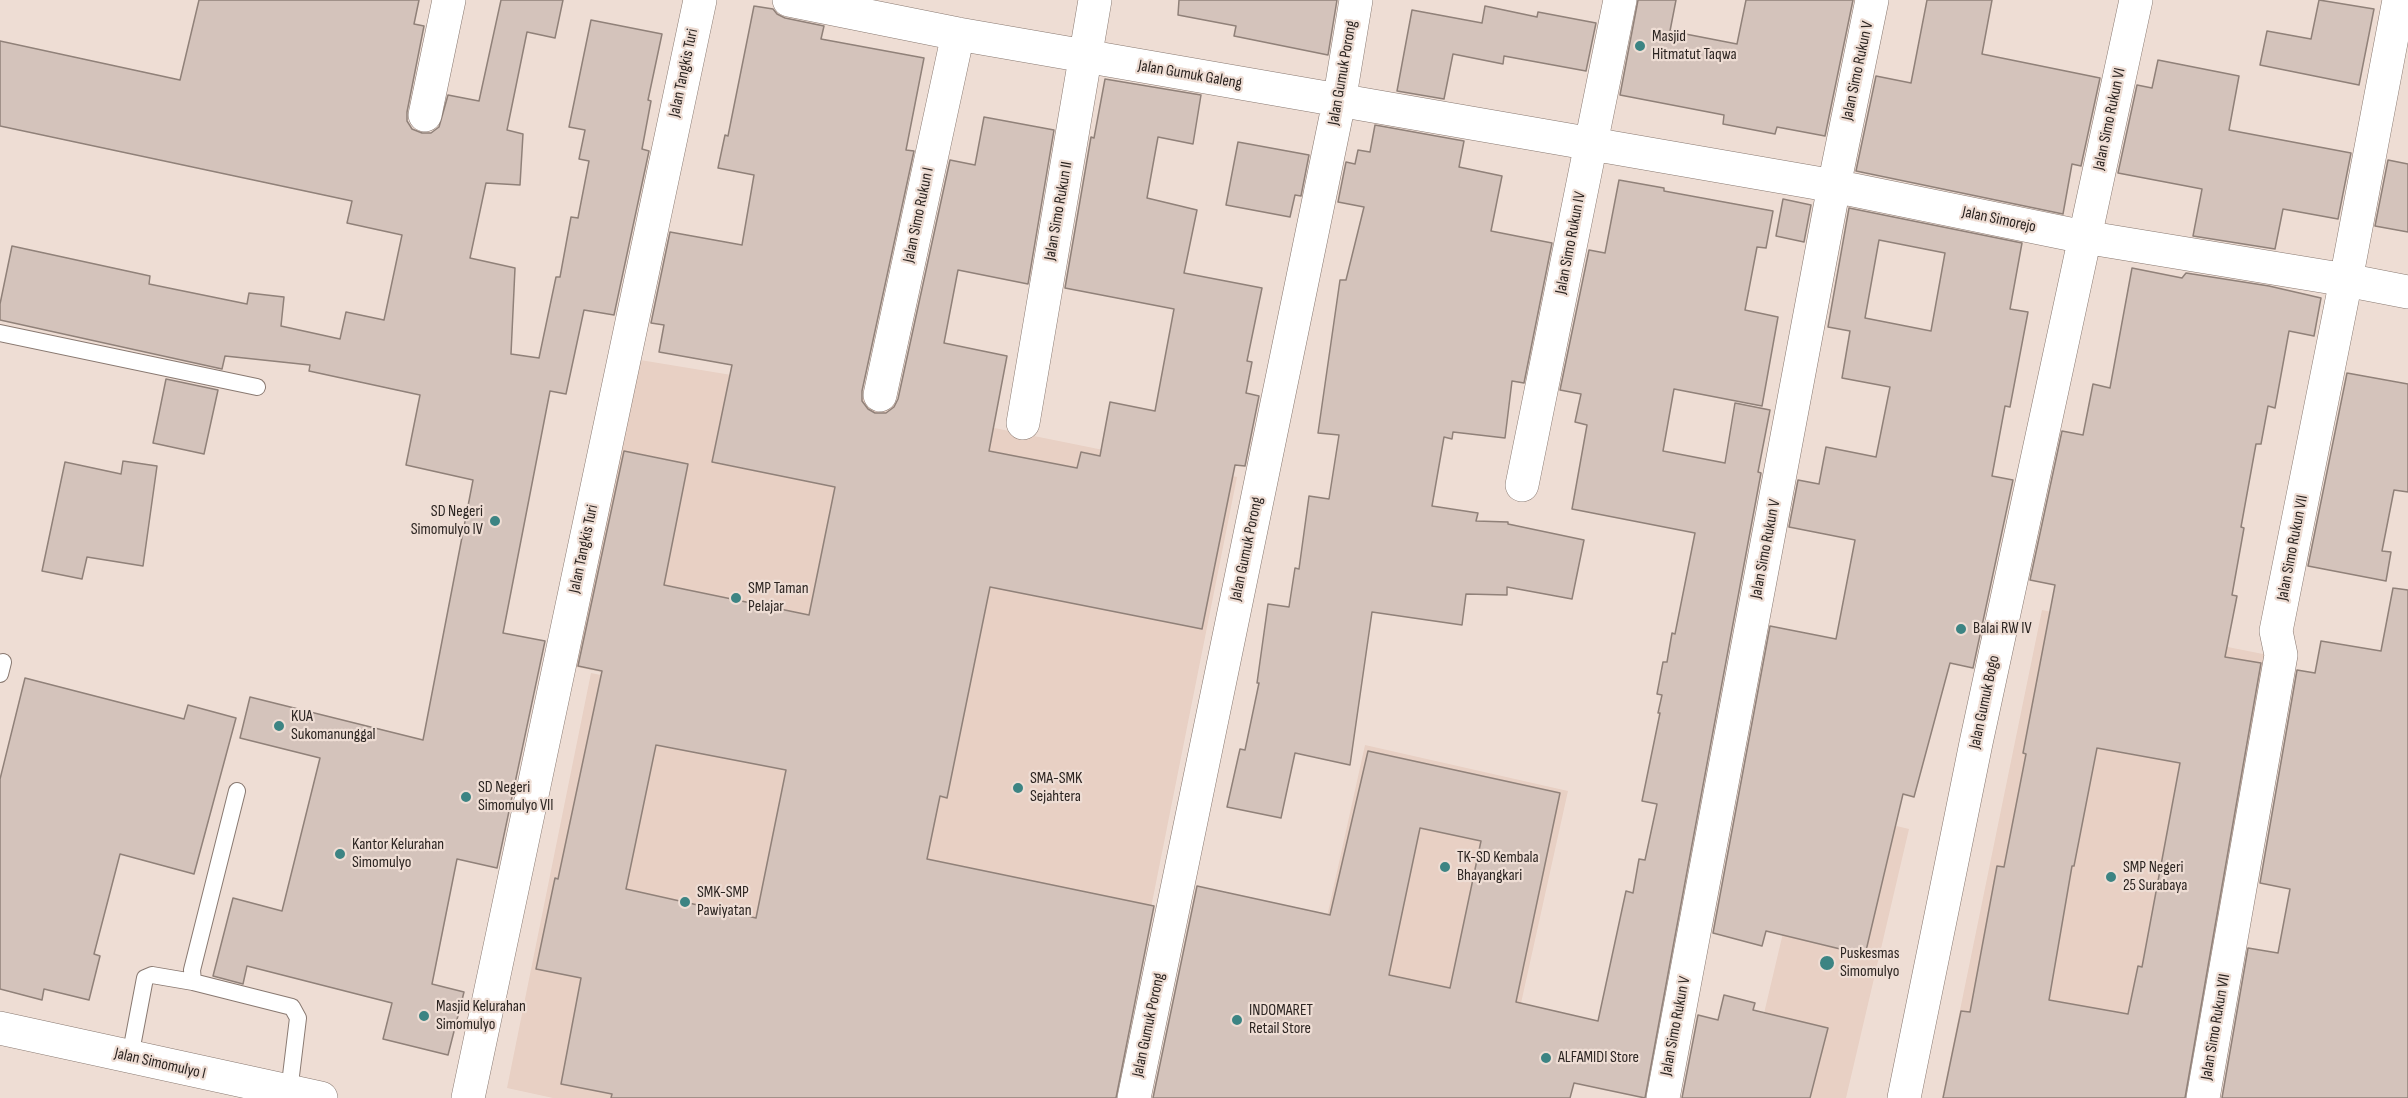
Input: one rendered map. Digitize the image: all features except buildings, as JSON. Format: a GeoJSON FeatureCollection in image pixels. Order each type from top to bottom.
{"type":"FeatureCollection","features":[{"type":"Feature","properties":{"kind":"street"},"geometry":{"type":"LineString","coordinates":[[425,115],[449,0]]}},
{"type":"Feature","properties":{"kind":"street","name":"Jalan Tangkis Turi"},"geometry":{"type":"LineString","coordinates":[[468,1098],[700,0]]}},
{"type":"Feature","properties":{"kind":"street","name":"Jalan Gumuk Galeng"},"geometry":{"type":"LineString","coordinates":[[789,0],[958,34],[1339,102],[1591,143]]}},
{"type":"Feature","properties":{"kind":"street","name":"Jalan Simo Rukun II"},"geometry":{"type":"LineString","coordinates":[[1023,423],[1095,0]]}},
{"type":"Feature","properties":{"kind":"street","name":"Jalan Gumuk Porong"},"geometry":{"type":"LineString","coordinates":[[1134,1098],[1339,102],[1356,0]]}},
{"type":"Feature","properties":{"kind":"street","name":"Jalan Simo Rukun IV"},"geometry":{"type":"LineString","coordinates":[[1522,485],[1620,0]]}},
{"type":"Feature","properties":{"kind":"street","name":"Jalan Simo Rukun V"},"geometry":{"type":"LineString","coordinates":[[1663,1098],[1834,186],[1872,0]]}},
{"type":"Feature","properties":{"kind":"street","name":"Jalan Simo Rukun VI"},"geometry":{"type":"LineString","coordinates":[[2084,237],[2136,0]]}},
{"type":"Feature","properties":{"kind":"street","name":"Jalan Simo Rukun VII"},"geometry":{"type":"LineString","coordinates":[[2203,1098],[2281,655],[2276,631],[2346,280],[2398,0]]}},
{"type":"Feature","properties":{"kind":"street","name":"Jalan Simo Rukun I"},"geometry":{"type":"LineString","coordinates":[[880,395],[958,34]]}},
{"type":"Feature","properties":{"kind":"street","name":"Jalan Simorejo"},"geometry":{"type":"LineString","coordinates":[[1591,143],[1834,186],[2084,237],[2408,292]]}},
{"type":"Feature","properties":{"kind":"street","name":"Jalan Gumuk Bogo"},"geometry":{"type":"LineString","coordinates":[[1904,1098],[1976,743],[2084,237]]}},
{"type":"Feature","properties":{"kind":"street","name":"Jalan Simomulyo I"},"geometry":{"type":"LineString","coordinates":[[0,1028],[321,1098]]}},
{"type":"Feature","properties":{"kind":"lane"},"geometry":{"type":"LineString","coordinates":[[0,333],[257,387]]}},
{"type":"Feature","properties":{"kind":"lane"},"geometry":{"type":"LineString","coordinates":[[193,982],[192,970],[237,790]]}},
{"type":"Feature","properties":{"kind":"lane"},"geometry":{"type":"LineString","coordinates":[[130,1057],[144,978],[152,975],[193,982],[292,1007],[298,1018],[289,1092]]}},
{"type":"Feature","properties":{"kind":"shaded area","name":"SMP Taman Pelajar"},"geometry":{"type":"Polygon","coordinates":[[[634,359],[933,411],[865,708],[655,683],[571,666],[634,359]]]}},
{"type":"Feature","properties":{"kind":"shaded area","name":"SMA-SMK Sejahtera"},"geometry":{"type":"Polygon","coordinates":[[[935,416],[1237,477],[1113,1098],[798,1098],[935,416]]]}},
{"type":"Feature","properties":{"kind":"shaded area","name":"SMP Negeri 25 Surabaya"},"geometry":{"type":"Polygon","coordinates":[[[2042,610],[2278,657],[2192,1098],[1942,1098],[2042,610]]]}},
{"type":"Feature","properties":{"kind":"shaded area","name":"SMK-SMP Pawiyatan"},"geometry":{"type":"Polygon","coordinates":[[[591,673],[664,688],[863,716],[784,1098],[553,1098],[507,1088],[591,673]]]}},
{"type":"Feature","properties":{"kind":"shaded area","name":"TK-SD Kembala Bhayangkari"},"geometry":{"type":"Polygon","coordinates":[[[1365,745],[1568,791],[1500,1098],[1321,944],[1365,745]]]}},
{"type":"Feature","properties":{"kind":"shaded area","name":"Puskesmas Simomulyo"},"geometry":{"type":"Polygon","coordinates":[[[1813,806],[1909,829],[1846,1098],[1744,1098],[1813,806]]]}},
{"type":"Feature","properties":{"kind":"place","name":"Masjid Hitmatut Taqwa"},"geometry":{"type":"Point","coordinates":[1640,46]}},
{"type":"Feature","properties":{"kind":"place","name":"SD Negeri Simomulyo IV"},"geometry":{"type":"Point","coordinates":[495,521]}},
{"type":"Feature","properties":{"kind":"place","name":"SMP Taman Pelajar"},"geometry":{"type":"Point","coordinates":[736,598]}},
{"type":"Feature","properties":{"kind":"place","name":"Balai RW IV"},"geometry":{"type":"Point","coordinates":[1961,629]}},
{"type":"Feature","properties":{"kind":"place","name":"KUA Sukomanunggal"},"geometry":{"type":"Point","coordinates":[279,726]}},
{"type":"Feature","properties":{"kind":"place","name":"SMA-SMK Sejahtera"},"geometry":{"type":"Point","coordinates":[1018,788]}},
{"type":"Feature","properties":{"kind":"place","name":"SD Negeri Simomulyo VII"},"geometry":{"type":"Point","coordinates":[466,797]}},
{"type":"Feature","properties":{"kind":"place","name":"Kantor Kelurahan Simomulyo"},"geometry":{"type":"Point","coordinates":[340,854]}},
{"type":"Feature","properties":{"kind":"place","name":"TK-SD Kembala Bhayangkari"},"geometry":{"type":"Point","coordinates":[1445,867]}},
{"type":"Feature","properties":{"kind":"place","name":"SMP Negeri 25 Surabaya"},"geometry":{"type":"Point","coordinates":[2111,877]}},
{"type":"Feature","properties":{"kind":"place","name":"SMK-SMP Pawiyatan"},"geometry":{"type":"Point","coordinates":[685,902]}},
{"type":"Feature","properties":{"kind":"place","name":"Puskesmas Simomulyo"},"geometry":{"type":"Point","coordinates":[1827,963]}},
{"type":"Feature","properties":{"kind":"place","name":"Masjid Kelurahan Simomulyo"},"geometry":{"type":"Point","coordinates":[424,1016]}},
{"type":"Feature","properties":{"kind":"place","name":"INDOMARET Retail Store"},"geometry":{"type":"Point","coordinates":[1237,1020]}},
{"type":"Feature","properties":{"kind":"place","name":"ALFAMIDI Store"},"geometry":{"type":"Point","coordinates":[1546,1058]}}]}
